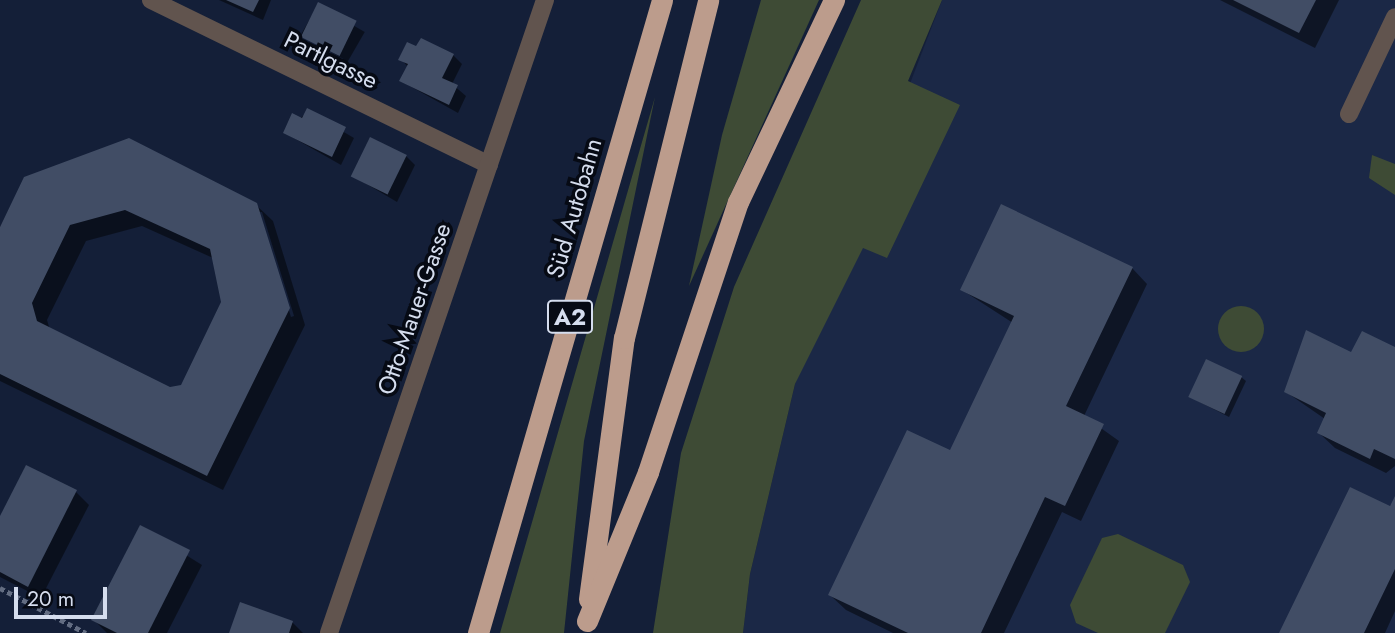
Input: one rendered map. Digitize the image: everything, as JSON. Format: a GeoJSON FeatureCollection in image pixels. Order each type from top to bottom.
{"type":"FeatureCollection","features":[{"type":"Feature","properties":{"kind":"highway","name":"Süd Autobahn"},"geometry":{"type":"LineString","coordinates":[[478,633],[662,0]]}},
{"type":"Feature","properties":{"kind":"highway","name":"A2"},"geometry":{"type":"LineString","coordinates":[[586,627],[624,338],[708,0]]}},
{"type":"Feature","properties":{"kind":"highway"},"geometry":{"type":"LineString","coordinates":[[586,627],[648,472],[738,202],[834,0]]}},
{"type":"Feature","properties":{"kind":"street","name":"Partlgasse"},"geometry":{"type":"LineString","coordinates":[[151,0],[489,165]]}},
{"type":"Feature","properties":{"kind":"street","name":"Otto-Mauer-Gasse"},"geometry":{"type":"LineString","coordinates":[[329,633],[545,0]]}},
{"type":"Feature","properties":{"kind":"street"},"geometry":{"type":"LineString","coordinates":[[1349,114],[1395,17]]}},
{"type":"Feature","properties":{"kind":"path"},"geometry":{"type":"LineString","coordinates":[[0,588],[86,633]]}},
{"type":"Feature","properties":{"kind":"shaded area"},"geometry":{"type":"Polygon","coordinates":[[[942,0],[1395,0],[1395,633],[743,633],[750,574],[795,384],[942,0]]]}},
{"type":"Feature","properties":{"kind":"green space"},"geometry":{"type":"Polygon","coordinates":[[[761,0],[819,0],[689,286],[722,135],[761,0]]]}},
{"type":"Feature","properties":{"kind":"green space"},"geometry":{"type":"Polygon","coordinates":[[[861,0],[942,0],[908,81],[960,105],[887,258],[863,248],[795,384],[750,574],[743,633],[653,633],[681,453],[734,287],[861,0]]]}},
{"type":"Feature","properties":{"kind":"green space"},"geometry":{"type":"Polygon","coordinates":[[[655,97],[584,441],[564,633],[500,633],[655,97]]]}},
{"type":"Feature","properties":{"kind":"green space"},"geometry":{"type":"Polygon","coordinates":[[[1372,155],[1395,164],[1395,195],[1369,178],[1372,155]]]}},
{"type":"Feature","properties":{"kind":"green space"},"geometry":{"type":"Polygon","coordinates":[[[1241,306],[1257,313],[1264,329],[1257,345],[1241,352],[1225,345],[1218,329],[1225,313],[1241,306]]]}},
{"type":"Feature","properties":{"kind":"green space"},"geometry":{"type":"Polygon","coordinates":[[[1118,534],[1183,565],[1190,582],[1165,633],[1098,633],[1076,623],[1070,605],[1102,538],[1118,534]]]}},
{"type":"Feature","properties":{"kind":"building"},"geometry":{"type":"Polygon","coordinates":[[[226,0],[259,0],[253,12],[226,0]]]}},
{"type":"Feature","properties":{"kind":"building"},"geometry":{"type":"Polygon","coordinates":[[[1233,0],[1316,0],[1299,33],[1233,0]]]}},
{"type":"Feature","properties":{"kind":"building"},"geometry":{"type":"Polygon","coordinates":[[[318,2],[357,21],[340,56],[301,37],[318,2]]]}},
{"type":"Feature","properties":{"kind":"building"},"geometry":{"type":"Polygon","coordinates":[[[421,38],[454,54],[442,78],[458,85],[449,105],[399,81],[408,64],[398,60],[407,42],[416,46],[421,38]]]}},
{"type":"Feature","properties":{"kind":"building"},"geometry":{"type":"Polygon","coordinates":[[[307,108],[346,127],[332,157],[283,133],[292,113],[302,118],[307,108]]]}},
{"type":"Feature","properties":{"kind":"building"},"geometry":{"type":"Polygon","coordinates":[[[370,137],[407,155],[388,195],[351,177],[370,137]]]}},
{"type":"Feature","properties":{"kind":"building"},"geometry":{"type":"Polygon","coordinates":[[[129,138],[257,203],[290,308],[207,476],[0,374],[0,227],[24,177],[129,138]],[[125,210],[70,225],[32,303],[37,321],[170,387],[181,385],[221,302],[210,249],[125,210]]]}},
{"type":"Feature","properties":{"kind":"building"},"geometry":{"type":"Polygon","coordinates":[[[1001,204],[1133,267],[1066,406],[1104,424],[1065,506],[1045,497],[981,633],[908,633],[828,595],[907,430],[950,450],[1014,316],[960,290],[1001,204]]]}},
{"type":"Feature","properties":{"kind":"building"},"geometry":{"type":"Polygon","coordinates":[[[1306,330],[1351,352],[1362,331],[1395,347],[1395,459],[1374,449],[1370,459],[1317,433],[1326,413],[1284,392],[1306,330]]]}},
{"type":"Feature","properties":{"kind":"building"},"geometry":{"type":"Polygon","coordinates":[[[1206,359],[1242,376],[1225,414],[1188,397],[1206,359]]]}},
{"type":"Feature","properties":{"kind":"building"},"geometry":{"type":"Polygon","coordinates":[[[26,465],[77,490],[28,587],[0,572],[0,516],[26,465]]]}},
{"type":"Feature","properties":{"kind":"building"},"geometry":{"type":"Polygon","coordinates":[[[1350,487],[1390,506],[1395,496],[1395,569],[1364,633],[1279,633],[1350,487]]]}},
{"type":"Feature","properties":{"kind":"building"},"geometry":{"type":"Polygon","coordinates":[[[140,525],[190,550],[148,633],[117,633],[91,620],[140,525]]]}},
{"type":"Feature","properties":{"kind":"building"},"geometry":{"type":"Polygon","coordinates":[[[240,602],[293,621],[289,633],[229,633],[240,602]]]}}]}
